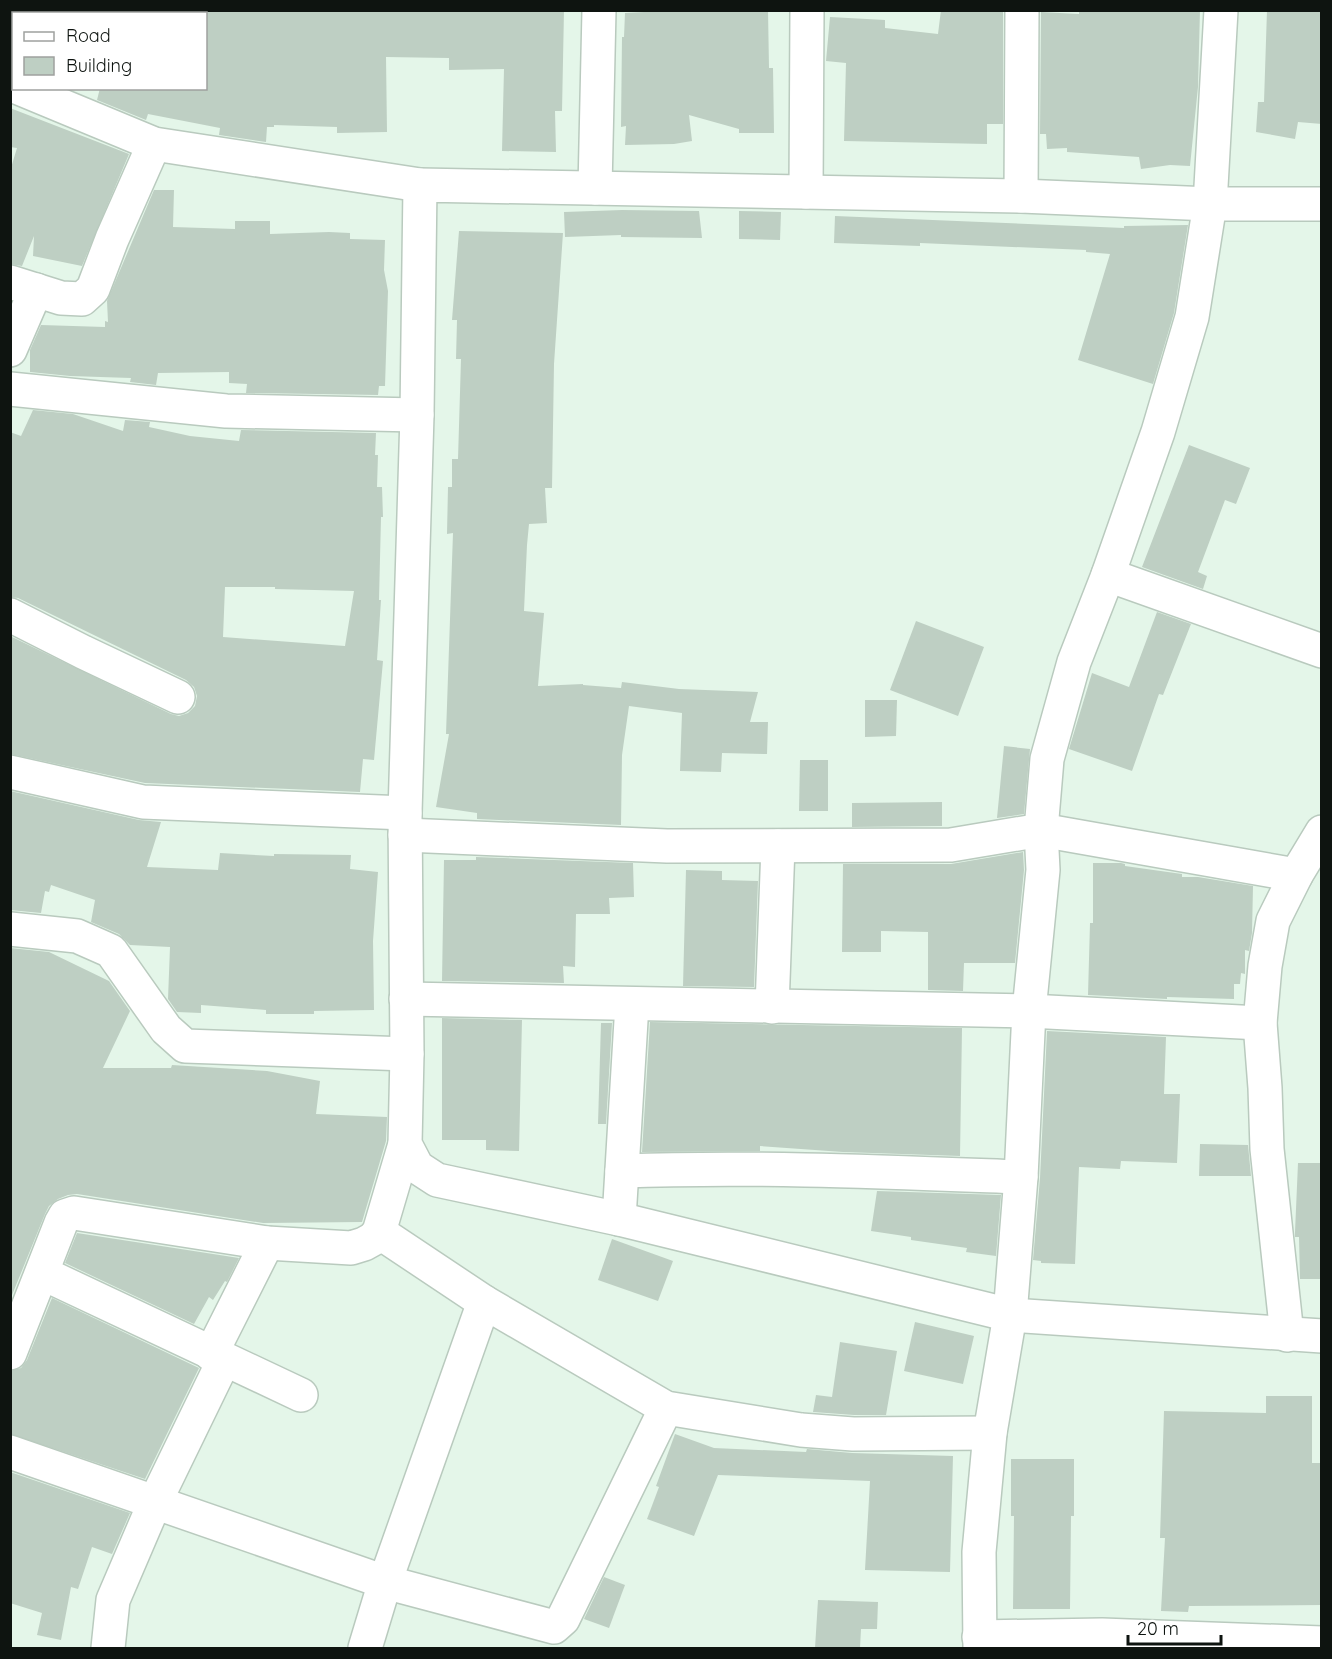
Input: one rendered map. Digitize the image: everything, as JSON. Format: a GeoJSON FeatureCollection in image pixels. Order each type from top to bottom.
{"type":"FeatureCollection","features":[{"type":"Feature","properties":{"kind":"street"},"geometry":{"type":"LineString","coordinates":[[595,188],[599,10]]}},
{"type":"Feature","properties":{"kind":"street"},"geometry":{"type":"LineString","coordinates":[[806,192],[807,10]]}},
{"type":"Feature","properties":{"kind":"street"},"geometry":{"type":"LineString","coordinates":[[1021,196],[1022,10]]}},
{"type":"Feature","properties":{"kind":"street"},"geometry":{"type":"LineString","coordinates":[[1221,10],[1210,204],[1192,317],[1158,432],[1108,575],[1074,662],[1047,759],[1041,830],[1043,870],[1029,1011],[1021,1177],[1010,1315],[990,1433],[979,1552],[980,1643],[1102,1635],[1322,1643]]}},
{"type":"Feature","properties":{"kind":"street"},"geometry":{"type":"LineString","coordinates":[[24,90],[154,144],[420,185],[1021,196],[1210,204],[1322,204]]}},
{"type":"Feature","properties":{"kind":"street"},"geometry":{"type":"LineString","coordinates":[[10,350],[23,286],[61,298],[82,299],[93,289],[112,239],[154,144]]}},
{"type":"Feature","properties":{"kind":"street"},"geometry":{"type":"LineString","coordinates":[[10,1353],[61,1222],[65,1216],[74,1213],[267,1243],[351,1248],[373,1239],[379,1232],[405,1144],[407,1054],[405,824],[417,415],[420,185]]}},
{"type":"Feature","properties":{"kind":"street"},"geometry":{"type":"LineString","coordinates":[[10,389],[226,411],[417,415]]}},
{"type":"Feature","properties":{"kind":"street"},"geometry":{"type":"LineString","coordinates":[[1108,575],[1322,651]]}},
{"type":"Feature","properties":{"kind":"street"},"geometry":{"type":"LineString","coordinates":[[10,615],[178,697]]}},
{"type":"Feature","properties":{"kind":"street"},"geometry":{"type":"LineString","coordinates":[[10,772],[143,802],[667,846],[951,845],[1041,830],[1296,874]]}},
{"type":"Feature","properties":{"kind":"street"},"geometry":{"type":"LineString","coordinates":[[1287,1335],[1267,1149],[1260,1023],[1265,966],[1273,921],[1296,874],[1322,832]]}},
{"type":"Feature","properties":{"kind":"street"},"geometry":{"type":"LineString","coordinates":[[772,1007],[778,846]]}},
{"type":"Feature","properties":{"kind":"street"},"geometry":{"type":"LineString","coordinates":[[10,929],[77,936],[111,951],[166,1029],[185,1046],[407,1054]]}},
{"type":"Feature","properties":{"kind":"street"},"geometry":{"type":"LineString","coordinates":[[406,999],[1029,1011],[1260,1023]]}},
{"type":"Feature","properties":{"kind":"street"},"geometry":{"type":"LineString","coordinates":[[619,1219],[632,1004]]}},
{"type":"Feature","properties":{"kind":"street"},"geometry":{"type":"LineString","coordinates":[[405,1144],[417,1167],[437,1180],[619,1219],[1010,1315],[1322,1336]]}},
{"type":"Feature","properties":{"kind":"street"},"geometry":{"type":"LineString","coordinates":[[622,1171],[804,1169],[1021,1177]]}},
{"type":"Feature","properties":{"kind":"street"},"geometry":{"type":"LineString","coordinates":[[379,1232],[484,1302],[666,1408],[801,1430],[852,1434],[990,1433]]}},
{"type":"Feature","properties":{"kind":"street"},"geometry":{"type":"LineString","coordinates":[[108,1648],[113,1600],[267,1243]]}},
{"type":"Feature","properties":{"kind":"street"},"geometry":{"type":"LineString","coordinates":[[42,1274],[301,1395]]}},
{"type":"Feature","properties":{"kind":"street"},"geometry":{"type":"LineString","coordinates":[[365,1648],[384,1582],[484,1302]]}},
{"type":"Feature","properties":{"kind":"street"},"geometry":{"type":"LineString","coordinates":[[10,1452],[384,1582],[554,1627],[560,1624],[666,1408]]}},
{"type":"Feature","properties":{"kind":"building"},"geometry":{"type":"Polygon","coordinates":[[[206,10],[564,10],[562,111],[555,111],[556,152],[502,151],[504,69],[449,70],[449,58],[386,57],[387,132],[337,133],[337,127],[274,125],[274,127],[267,127],[266,142],[219,135],[220,128],[148,114],[146,120],[97,100],[100,90],[207,90],[206,10]]]}},
{"type":"Feature","properties":{"kind":"building"},"geometry":{"type":"Polygon","coordinates":[[[682,10],[768,10],[769,68],[773,68],[774,133],[739,133],[739,129],[689,115],[692,141],[674,144],[625,145],[626,126],[621,127],[622,37],[624,37],[625,13],[682,10]]]}},
{"type":"Feature","properties":{"kind":"building"},"geometry":{"type":"Polygon","coordinates":[[[941,10],[1003,10],[1003,124],[987,124],[987,144],[844,141],[846,63],[826,61],[830,17],[885,20],[885,28],[938,34],[941,10]]]}},
{"type":"Feature","properties":{"kind":"building"},"geometry":{"type":"Polygon","coordinates":[[[1079,10],[1200,10],[1198,87],[1190,166],[1170,165],[1141,169],[1139,157],[1067,152],[1067,148],[1047,149],[1046,134],[1040,134],[1041,12],[1079,14],[1079,10]]]}},
{"type":"Feature","properties":{"kind":"building"},"geometry":{"type":"Polygon","coordinates":[[[1267,10],[1322,10],[1322,124],[1298,122],[1295,139],[1256,132],[1258,102],[1264,102],[1267,10]]]}},
{"type":"Feature","properties":{"kind":"building"},"geometry":{"type":"Polygon","coordinates":[[[10,108],[129,154],[82,266],[33,256],[34,236],[22,266],[10,264],[10,171],[17,148],[10,147],[10,108]]]}},
{"type":"Feature","properties":{"kind":"building"},"geometry":{"type":"Polygon","coordinates":[[[154,190],[174,190],[173,227],[235,229],[235,221],[270,221],[270,234],[350,233],[350,239],[385,240],[384,270],[388,291],[385,386],[379,386],[378,395],[246,393],[247,384],[229,383],[229,372],[158,373],[156,385],[130,382],[131,378],[30,372],[30,350],[41,325],[105,327],[105,321],[108,322],[107,301],[154,190]]]}},
{"type":"Feature","properties":{"kind":"building"},"geometry":{"type":"Polygon","coordinates":[[[699,211],[702,238],[621,237],[621,235],[565,237],[564,212],[699,211]]]}},
{"type":"Feature","properties":{"kind":"building"},"geometry":{"type":"Polygon","coordinates":[[[739,211],[781,212],[780,240],[739,239],[739,211]]]}},
{"type":"Feature","properties":{"kind":"building"},"geometry":{"type":"Polygon","coordinates":[[[835,216],[1124,228],[1124,226],[1188,225],[1174,313],[1153,384],[1078,360],[1110,254],[1086,252],[1086,250],[920,243],[920,246],[834,243],[835,216]]]}},
{"type":"Feature","properties":{"kind":"building"},"geometry":{"type":"Polygon","coordinates":[[[459,231],[563,233],[554,364],[552,488],[545,488],[547,523],[529,524],[527,545],[524,611],[544,613],[538,686],[583,684],[621,688],[622,682],[679,689],[758,692],[750,722],[768,722],[767,754],[722,753],[721,772],[680,771],[682,713],[629,706],[622,755],[621,825],[477,819],[477,813],[436,807],[449,734],[446,734],[453,533],[447,534],[448,487],[452,487],[452,459],[458,459],[461,359],[456,359],[457,320],[452,320],[459,231]]]}},
{"type":"Feature","properties":{"kind":"building"},"geometry":{"type":"Polygon","coordinates":[[[33,410],[73,414],[123,431],[125,420],[150,422],[149,427],[190,436],[239,441],[241,430],[376,433],[377,487],[382,487],[383,517],[381,517],[379,600],[381,600],[377,660],[383,661],[374,760],[363,759],[360,792],[145,783],[10,754],[10,636],[171,714],[179,716],[188,713],[195,706],[197,696],[194,687],[186,680],[18,598],[10,597],[10,432],[21,436],[33,410]],[[225,587],[223,637],[345,646],[354,591],[275,589],[275,587],[225,587]]]}},
{"type":"Feature","properties":{"kind":"building"},"geometry":{"type":"Polygon","coordinates":[[[1189,445],[1250,468],[1236,504],[1225,500],[1198,572],[1207,576],[1203,589],[1142,567],[1189,445]]]}},
{"type":"Feature","properties":{"kind":"building"},"geometry":{"type":"Polygon","coordinates":[[[1157,612],[1191,624],[1163,695],[1159,694],[1132,771],[1069,749],[1092,673],[1129,687],[1157,612]]]}},
{"type":"Feature","properties":{"kind":"building"},"geometry":{"type":"Polygon","coordinates":[[[916,621],[984,647],[958,716],[890,690],[916,621]]]}},
{"type":"Feature","properties":{"kind":"building"},"geometry":{"type":"Polygon","coordinates":[[[865,700],[897,700],[896,736],[865,737],[865,700]]]}},
{"type":"Feature","properties":{"kind":"building"},"geometry":{"type":"Polygon","coordinates":[[[1004,746],[1030,749],[1024,814],[997,818],[1004,746]]]}},
{"type":"Feature","properties":{"kind":"building"},"geometry":{"type":"Polygon","coordinates":[[[800,760],[828,760],[828,811],[799,811],[800,760]]]}},
{"type":"Feature","properties":{"kind":"building"},"geometry":{"type":"Polygon","coordinates":[[[10,791],[139,820],[161,822],[147,867],[218,870],[220,853],[274,856],[274,854],[351,855],[350,869],[378,872],[373,941],[374,1010],[266,1014],[266,1010],[201,1005],[201,1013],[177,1012],[168,999],[170,947],[130,945],[119,934],[91,922],[95,900],[51,885],[49,892],[45,891],[41,913],[10,910],[10,791]]]}},
{"type":"Feature","properties":{"kind":"building"},"geometry":{"type":"Polygon","coordinates":[[[942,802],[942,826],[852,827],[852,803],[942,802]]]}},
{"type":"Feature","properties":{"kind":"building"},"geometry":{"type":"Polygon","coordinates":[[[1023,852],[1024,870],[1015,963],[964,963],[963,991],[928,990],[928,932],[881,931],[881,952],[842,952],[843,864],[951,864],[1023,852]]]}},
{"type":"Feature","properties":{"kind":"building"},"geometry":{"type":"Polygon","coordinates":[[[476,857],[633,863],[634,897],[609,898],[610,914],[576,914],[575,967],[563,966],[564,983],[442,981],[444,860],[476,860],[476,857]]]}},
{"type":"Feature","properties":{"kind":"building"},"geometry":{"type":"Polygon","coordinates":[[[1093,863],[1121,863],[1125,866],[1182,874],[1182,877],[1198,877],[1253,886],[1252,933],[1249,951],[1245,950],[1245,974],[1241,973],[1240,984],[1234,984],[1234,999],[1167,997],[1167,999],[1088,995],[1090,923],[1093,923],[1093,863]]]}},
{"type":"Feature","properties":{"kind":"building"},"geometry":{"type":"Polygon","coordinates":[[[686,870],[722,871],[722,880],[758,881],[754,987],[683,986],[686,870]]]}},
{"type":"Feature","properties":{"kind":"building"},"geometry":{"type":"Polygon","coordinates":[[[10,948],[49,952],[109,981],[130,1011],[103,1068],[171,1068],[172,1065],[267,1071],[320,1081],[316,1114],[387,1117],[386,1141],[362,1222],[263,1223],[77,1194],[68,1195],[49,1206],[10,1300],[10,948]]]}},
{"type":"Feature","properties":{"kind":"building"},"geometry":{"type":"Polygon","coordinates":[[[442,1018],[522,1020],[519,1151],[486,1150],[486,1140],[442,1140],[442,1018]]]}},
{"type":"Feature","properties":{"kind":"building"},"geometry":{"type":"Polygon","coordinates":[[[650,1022],[962,1028],[960,1156],[843,1152],[760,1146],[760,1151],[642,1152],[650,1022]]]}},
{"type":"Feature","properties":{"kind":"building"},"geometry":{"type":"Polygon","coordinates":[[[601,1023],[612,1023],[606,1124],[598,1124],[601,1023]]]}},
{"type":"Feature","properties":{"kind":"building"},"geometry":{"type":"Polygon","coordinates":[[[1047,1031],[1166,1037],[1164,1094],[1180,1094],[1177,1163],[1121,1161],[1120,1169],[1079,1167],[1075,1264],[1041,1263],[1041,1261],[1033,1260],[1040,1178],[1047,1031]]]}},
{"type":"Feature","properties":{"kind":"building"},"geometry":{"type":"Polygon","coordinates":[[[1200,1144],[1248,1145],[1251,1176],[1199,1176],[1200,1144]]]}},
{"type":"Feature","properties":{"kind":"building"},"geometry":{"type":"Polygon","coordinates":[[[1298,1163],[1322,1163],[1322,1279],[1300,1279],[1299,1237],[1295,1237],[1298,1163]]]}},
{"type":"Feature","properties":{"kind":"building"},"geometry":{"type":"Polygon","coordinates":[[[877,1191],[1001,1195],[996,1256],[966,1252],[967,1248],[911,1240],[911,1237],[871,1231],[877,1191]]]}},
{"type":"Feature","properties":{"kind":"building"},"geometry":{"type":"Polygon","coordinates":[[[77,1233],[239,1258],[227,1282],[225,1281],[213,1300],[209,1297],[194,1324],[65,1263],[77,1233]]]}},
{"type":"Feature","properties":{"kind":"building"},"geometry":{"type":"Polygon","coordinates":[[[612,1239],[673,1261],[658,1301],[598,1280],[612,1239]]]}},
{"type":"Feature","properties":{"kind":"building"},"geometry":{"type":"Polygon","coordinates":[[[52,1298],[199,1368],[145,1479],[10,1434],[10,1371],[21,1368],[27,1360],[52,1298]]]}},
{"type":"Feature","properties":{"kind":"building"},"geometry":{"type":"Polygon","coordinates":[[[915,1322],[974,1336],[963,1384],[904,1371],[915,1322]]]}},
{"type":"Feature","properties":{"kind":"building"},"geometry":{"type":"Polygon","coordinates":[[[840,1342],[897,1351],[886,1415],[813,1412],[816,1395],[832,1397],[840,1342]]]}},
{"type":"Feature","properties":{"kind":"building"},"geometry":{"type":"Polygon","coordinates":[[[1266,1396],[1312,1396],[1312,1463],[1322,1463],[1322,1605],[1189,1606],[1188,1612],[1161,1611],[1165,1538],[1160,1538],[1164,1411],[1266,1413],[1266,1396]]]}},
{"type":"Feature","properties":{"kind":"building"},"geometry":{"type":"Polygon","coordinates":[[[675,1434],[714,1448],[806,1452],[807,1449],[852,1453],[953,1456],[950,1572],[865,1570],[870,1481],[718,1475],[694,1536],[647,1519],[675,1434]]]}},
{"type":"Feature","properties":{"kind":"building"},"geometry":{"type":"Polygon","coordinates":[[[1011,1459],[1074,1459],[1070,1609],[1013,1609],[1014,1516],[1011,1516],[1011,1459]]]}},
{"type":"Feature","properties":{"kind":"building"},"geometry":{"type":"Polygon","coordinates":[[[10,1472],[130,1513],[112,1554],[92,1547],[78,1589],[71,1587],[61,1640],[37,1635],[42,1613],[10,1603],[10,1472]]]}},
{"type":"Feature","properties":{"kind":"building"},"geometry":{"type":"Polygon","coordinates":[[[604,1577],[625,1585],[609,1628],[584,1619],[604,1577]]]}},
{"type":"Feature","properties":{"kind":"building"},"geometry":{"type":"Polygon","coordinates":[[[818,1600],[878,1602],[877,1629],[861,1629],[860,1648],[815,1648],[818,1600]]]}}]}
